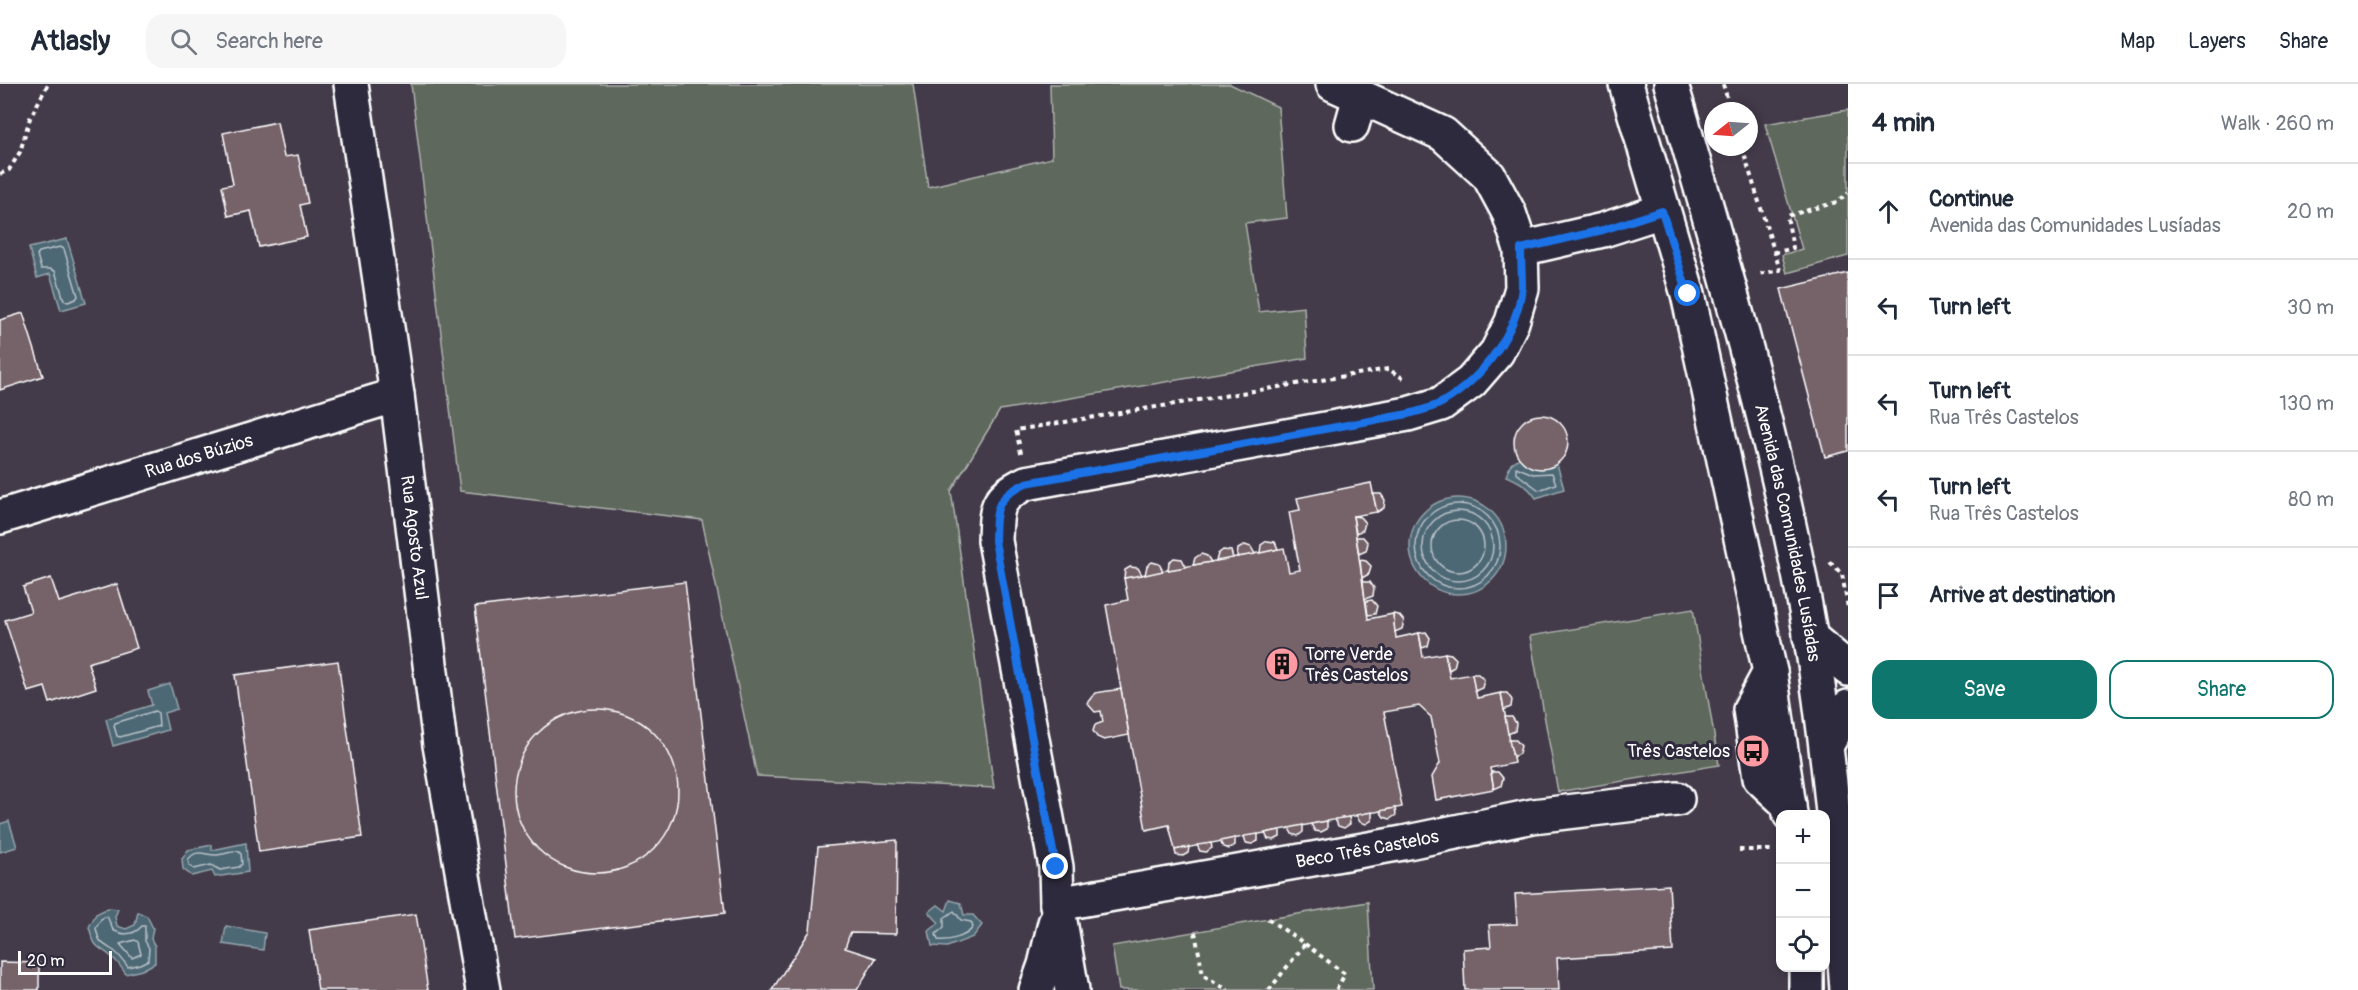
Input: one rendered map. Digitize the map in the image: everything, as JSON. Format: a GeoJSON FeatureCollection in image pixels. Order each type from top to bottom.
{"type":"FeatureCollection","features":[{"type":"Feature","properties":{"kind":"street","name":"Rua Agosto Azul"},"geometry":{"type":"LineString","coordinates":[[351,84],[398,395],[440,745],[483,990]]}},
{"type":"Feature","properties":{"kind":"street"},"geometry":{"type":"LineString","coordinates":[[1626,84],[1688,294],[1770,672],[1790,810]]}},
{"type":"Feature","properties":{"kind":"street","name":"Avenida das Comunidades Lusíadas"},"geometry":{"type":"LineString","coordinates":[[1671,84],[1729,285],[1781,489],[1810,637],[1827,744],[1837,840],[1847,990]]}},
{"type":"Feature","properties":{"kind":"street"},"geometry":{"type":"LineString","coordinates":[[1036,990],[1046,965],[1054,933],[1057,904],[1056,867],[995,541],[999,506],[1009,491],[1026,483],[1408,414],[1441,404],[1472,382],[1497,352],[1512,322],[1522,288],[1521,249],[1509,213],[1489,176],[1443,134],[1348,102]]}},
{"type":"Feature","properties":{"kind":"street"},"geometry":{"type":"LineString","coordinates":[[1521,249],[1603,230],[1662,211]]}},
{"type":"Feature","properties":{"kind":"street","name":"Rua dos Búzios"},"geometry":{"type":"LineString","coordinates":[[0,517],[398,395]]}},
{"type":"Feature","properties":{"kind":"street"},"geometry":{"type":"LineString","coordinates":[[1810,637],[1848,669]]}},
{"type":"Feature","properties":{"kind":"street"},"geometry":{"type":"LineString","coordinates":[[1827,744],[1848,707]]}},
{"type":"Feature","properties":{"kind":"street","name":"Beco Três Castelos"},"geometry":{"type":"LineString","coordinates":[[1057,904],[1403,843],[1533,816],[1677,799]]}},
{"type":"Feature","properties":{"kind":"street"},"geometry":{"type":"LineString","coordinates":[[1057,904],[1072,990]]}},
{"type":"Feature","properties":{"kind":"street"},"geometry":{"type":"LineString","coordinates":[[1806,972],[1806,990]]}},
{"type":"Feature","properties":{"kind":"path"},"geometry":{"type":"LineString","coordinates":[[0,174],[9,170],[20,152],[30,118],[48,84]]}},
{"type":"Feature","properties":{"kind":"path"},"geometry":{"type":"LineString","coordinates":[[1723,84],[1728,102]]}},
{"type":"Feature","properties":{"kind":"path"},"geometry":{"type":"LineString","coordinates":[[1774,253],[1793,248],[1787,216],[1838,202],[1848,193]]}},
{"type":"Feature","properties":{"kind":"path"},"geometry":{"type":"LineString","coordinates":[[1739,850],[1772,850]]}},
{"type":"Feature","properties":{"kind":"path"},"geometry":{"type":"LineString","coordinates":[[1268,919],[1345,975],[1336,990]]}},
{"type":"Feature","properties":{"kind":"path"},"geometry":{"type":"LineString","coordinates":[[1195,932],[1203,975],[1228,990]]}},
{"type":"Feature","properties":{"kind":"path"},"geometry":{"type":"LineString","coordinates":[[1269,990],[1305,944]]}},
{"type":"Feature","properties":{"kind":"shaded area"},"geometry":{"type":"Polygon","coordinates":[[[411,84],[913,84],[928,187],[1052,158],[1050,84],[1230,84],[1278,107],[1287,218],[1245,223],[1259,312],[1304,307],[1307,358],[1000,410],[951,491],[994,788],[757,776],[702,520],[460,491],[411,84]]]}},
{"type":"Feature","properties":{"kind":"shaded area"},"geometry":{"type":"Polygon","coordinates":[[[1848,110],[1848,256],[1787,273],[1782,255],[1802,249],[1765,124],[1848,110]]]}},
{"type":"Feature","properties":{"kind":"shaded area"},"geometry":{"type":"Polygon","coordinates":[[[1693,609],[1719,765],[1558,792],[1530,636],[1693,609]]]}},
{"type":"Feature","properties":{"kind":"shaded area"},"geometry":{"type":"Polygon","coordinates":[[[1368,902],[1373,990],[1119,990],[1112,946],[1368,902]]]}},
{"type":"Feature","properties":{"kind":"water"},"geometry":{"type":"Polygon","coordinates":[[[67,239],[86,303],[61,310],[50,274],[37,278],[29,248],[67,239]]]}},
{"type":"Feature","properties":{"kind":"water"},"geometry":{"type":"Polygon","coordinates":[[[1519,458],[1537,468],[1547,468],[1557,464],[1564,489],[1536,498],[1523,484],[1506,476],[1511,464],[1519,458]]]}},
{"type":"Feature","properties":{"kind":"water"},"geometry":{"type":"Polygon","coordinates":[[[1458,498],[1476,502],[1492,512],[1502,528],[1506,546],[1502,564],[1492,580],[1476,590],[1458,594],[1440,590],[1424,580],[1414,564],[1410,546],[1414,528],[1424,512],[1440,502],[1458,498]]]}},
{"type":"Feature","properties":{"kind":"water"},"geometry":{"type":"Polygon","coordinates":[[[170,684],[177,709],[164,713],[168,730],[113,746],[106,719],[152,705],[148,691],[170,684]]]}},
{"type":"Feature","properties":{"kind":"water"},"geometry":{"type":"Polygon","coordinates":[[[9,821],[17,847],[0,852],[0,824],[9,821]]]}},
{"type":"Feature","properties":{"kind":"water"},"geometry":{"type":"Polygon","coordinates":[[[246,843],[248,872],[215,877],[212,871],[192,876],[183,869],[182,859],[188,850],[212,845],[212,850],[246,843]]]}},
{"type":"Feature","properties":{"kind":"water"},"geometry":{"type":"Polygon","coordinates":[[[950,900],[961,903],[964,915],[973,915],[982,925],[973,937],[947,947],[932,946],[929,931],[939,923],[929,912],[938,905],[946,911],[950,900]]]}},
{"type":"Feature","properties":{"kind":"water"},"geometry":{"type":"Polygon","coordinates":[[[108,908],[118,909],[115,917],[117,926],[126,929],[135,925],[138,912],[147,916],[153,928],[151,939],[155,946],[155,963],[142,970],[126,974],[115,960],[95,944],[89,927],[96,914],[108,908]]]}},
{"type":"Feature","properties":{"kind":"water"},"geometry":{"type":"Polygon","coordinates":[[[226,926],[265,933],[263,950],[223,944],[226,926]]]}},
{"type":"Feature","properties":{"kind":"building"},"geometry":{"type":"Polygon","coordinates":[[[277,122],[284,157],[298,155],[308,203],[300,205],[307,237],[259,247],[251,211],[228,216],[222,186],[233,184],[223,133],[277,122]]]}},
{"type":"Feature","properties":{"kind":"building"},"geometry":{"type":"Polygon","coordinates":[[[1848,273],[1848,451],[1825,457],[1781,289],[1848,273]]]}},
{"type":"Feature","properties":{"kind":"building"},"geometry":{"type":"Polygon","coordinates":[[[23,313],[43,376],[0,390],[0,320],[23,313]]]}},
{"type":"Feature","properties":{"kind":"building"},"geometry":{"type":"Polygon","coordinates":[[[1536,415],[1546,415],[1560,423],[1566,432],[1568,442],[1566,452],[1560,461],[1546,469],[1536,469],[1519,457],[1514,447],[1514,437],[1526,420],[1536,415]]]}},
{"type":"Feature","properties":{"kind":"building","name":"Torre Verde Três Castelos"},"geometry":{"type":"Polygon","coordinates":[[[1371,483],[1377,512],[1353,516],[1368,619],[1393,614],[1396,638],[1419,633],[1423,657],[1445,653],[1450,678],[1472,674],[1477,698],[1501,693],[1514,763],[1490,768],[1494,789],[1436,800],[1432,777],[1440,763],[1431,717],[1419,706],[1384,712],[1402,807],[1175,850],[1169,825],[1146,830],[1106,605],[1128,600],[1124,578],[1284,548],[1289,572],[1300,570],[1289,512],[1300,510],[1297,498],[1371,483]]]}},
{"type":"Feature","properties":{"kind":"building"},"geometry":{"type":"Polygon","coordinates":[[[1373,494],[1381,494],[1385,500],[1384,508],[1377,512],[1373,494]]]}},
{"type":"Feature","properties":{"kind":"building"},"geometry":{"type":"Polygon","coordinates":[[[1353,516],[1360,517],[1365,523],[1363,530],[1356,533],[1353,516]]]}},
{"type":"Feature","properties":{"kind":"building"},"geometry":{"type":"Polygon","coordinates":[[[1356,537],[1363,537],[1368,543],[1366,551],[1359,554],[1356,537]]]}},
{"type":"Feature","properties":{"kind":"building"},"geometry":{"type":"Polygon","coordinates":[[[1267,541],[1275,542],[1278,549],[1260,553],[1261,545],[1267,541]]]}},
{"type":"Feature","properties":{"kind":"building"},"geometry":{"type":"Polygon","coordinates":[[[1245,545],[1251,547],[1255,554],[1237,557],[1238,549],[1245,545]]]}},
{"type":"Feature","properties":{"kind":"building"},"geometry":{"type":"Polygon","coordinates":[[[1223,550],[1231,551],[1233,558],[1216,561],[1218,554],[1223,550]]]}},
{"type":"Feature","properties":{"kind":"building"},"geometry":{"type":"Polygon","coordinates":[[[1201,554],[1207,556],[1211,562],[1193,565],[1195,558],[1201,554]]]}},
{"type":"Feature","properties":{"kind":"building"},"geometry":{"type":"Polygon","coordinates":[[[1174,558],[1182,559],[1186,567],[1168,570],[1169,562],[1174,558]]]}},
{"type":"Feature","properties":{"kind":"building"},"geometry":{"type":"Polygon","coordinates":[[[1360,560],[1366,561],[1371,566],[1369,574],[1362,578],[1360,560]]]}},
{"type":"Feature","properties":{"kind":"building"},"geometry":{"type":"Polygon","coordinates":[[[1152,562],[1159,564],[1163,571],[1145,575],[1147,566],[1152,562]]]}},
{"type":"Feature","properties":{"kind":"building"},"geometry":{"type":"Polygon","coordinates":[[[1130,567],[1138,568],[1142,575],[1124,578],[1125,570],[1130,567]]]}},
{"type":"Feature","properties":{"kind":"building"},"geometry":{"type":"Polygon","coordinates":[[[51,578],[59,602],[117,584],[137,648],[88,663],[96,688],[50,703],[45,687],[28,692],[5,620],[31,612],[23,587],[51,578]]]}},
{"type":"Feature","properties":{"kind":"building"},"geometry":{"type":"Polygon","coordinates":[[[685,582],[725,913],[515,939],[475,607],[685,582]]]}},
{"type":"Feature","properties":{"kind":"building"},"geometry":{"type":"Polygon","coordinates":[[[1363,582],[1370,582],[1374,588],[1373,596],[1365,599],[1363,582]]]}},
{"type":"Feature","properties":{"kind":"building"},"geometry":{"type":"Polygon","coordinates":[[[1372,600],[1377,606],[1375,614],[1368,615],[1366,601],[1372,600]]]}},
{"type":"Feature","properties":{"kind":"building"},"geometry":{"type":"Polygon","coordinates":[[[1393,614],[1399,615],[1404,621],[1402,629],[1395,632],[1393,614]]]}},
{"type":"Feature","properties":{"kind":"building"},"geometry":{"type":"Polygon","coordinates":[[[1426,632],[1430,638],[1428,646],[1422,648],[1419,633],[1426,632]]]}},
{"type":"Feature","properties":{"kind":"building"},"geometry":{"type":"Polygon","coordinates":[[[1445,653],[1451,654],[1456,659],[1454,667],[1449,670],[1445,653]]]}},
{"type":"Feature","properties":{"kind":"building"},"geometry":{"type":"Polygon","coordinates":[[[338,661],[362,837],[259,852],[235,675],[338,661]]]}},
{"type":"Feature","properties":{"kind":"building"},"geometry":{"type":"Polygon","coordinates":[[[1472,674],[1478,674],[1484,680],[1482,688],[1475,691],[1472,674]]]}},
{"type":"Feature","properties":{"kind":"building"},"geometry":{"type":"Polygon","coordinates":[[[1121,689],[1129,735],[1104,740],[1097,737],[1093,731],[1095,725],[1103,722],[1101,711],[1095,712],[1087,703],[1095,693],[1121,689]]]}},
{"type":"Feature","properties":{"kind":"building"},"geometry":{"type":"Polygon","coordinates":[[[1501,693],[1507,693],[1512,700],[1511,707],[1504,710],[1501,693]]]}},
{"type":"Feature","properties":{"kind":"building"},"geometry":{"type":"Polygon","coordinates":[[[596,709],[627,715],[654,733],[672,760],[678,791],[672,822],[654,849],[627,867],[596,873],[565,867],[538,849],[520,822],[514,791],[520,760],[538,733],[565,715],[596,709]]]}},
{"type":"Feature","properties":{"kind":"building"},"geometry":{"type":"Polygon","coordinates":[[[1505,717],[1512,717],[1516,723],[1515,731],[1508,734],[1505,717]]]}},
{"type":"Feature","properties":{"kind":"building"},"geometry":{"type":"Polygon","coordinates":[[[1509,740],[1516,740],[1521,746],[1519,754],[1513,757],[1509,740]]]}},
{"type":"Feature","properties":{"kind":"building"},"geometry":{"type":"Polygon","coordinates":[[[1491,772],[1498,772],[1503,778],[1501,786],[1494,789],[1491,772]]]}},
{"type":"Feature","properties":{"kind":"building"},"geometry":{"type":"Polygon","coordinates":[[[1395,808],[1396,815],[1390,819],[1384,817],[1380,811],[1395,808]]]}},
{"type":"Feature","properties":{"kind":"building"},"geometry":{"type":"Polygon","coordinates":[[[1372,812],[1372,820],[1366,824],[1360,822],[1356,815],[1372,812]]]}},
{"type":"Feature","properties":{"kind":"building"},"geometry":{"type":"Polygon","coordinates":[[[1349,817],[1350,824],[1344,828],[1338,826],[1335,819],[1349,817]]]}},
{"type":"Feature","properties":{"kind":"building"},"geometry":{"type":"Polygon","coordinates":[[[1327,821],[1327,829],[1321,832],[1315,831],[1311,824],[1327,821]]]}},
{"type":"Feature","properties":{"kind":"building"},"geometry":{"type":"Polygon","coordinates":[[[1303,825],[1303,832],[1298,836],[1292,834],[1289,828],[1303,825]]]}},
{"type":"Feature","properties":{"kind":"building"},"geometry":{"type":"Polygon","coordinates":[[[1280,830],[1280,837],[1274,840],[1268,839],[1265,833],[1280,830]]]}},
{"type":"Feature","properties":{"kind":"building"},"geometry":{"type":"Polygon","coordinates":[[[1258,834],[1258,841],[1252,844],[1246,843],[1244,836],[1258,834]]]}},
{"type":"Feature","properties":{"kind":"building"},"geometry":{"type":"Polygon","coordinates":[[[1235,838],[1235,845],[1229,849],[1223,847],[1220,841],[1235,838]]]}},
{"type":"Feature","properties":{"kind":"building"},"geometry":{"type":"Polygon","coordinates":[[[897,840],[896,934],[850,933],[845,948],[876,958],[857,990],[772,990],[810,931],[818,847],[897,840]]]}},
{"type":"Feature","properties":{"kind":"building"},"geometry":{"type":"Polygon","coordinates":[[[1211,843],[1212,848],[1206,852],[1200,851],[1197,845],[1211,843]]]}},
{"type":"Feature","properties":{"kind":"building"},"geometry":{"type":"Polygon","coordinates":[[[1189,847],[1188,853],[1183,856],[1176,855],[1175,850],[1189,847]]]}},
{"type":"Feature","properties":{"kind":"building"},"geometry":{"type":"Polygon","coordinates":[[[1669,885],[1673,951],[1557,958],[1559,990],[1465,990],[1463,949],[1491,947],[1489,925],[1517,924],[1515,894],[1669,885]]]}},
{"type":"Feature","properties":{"kind":"building"},"geometry":{"type":"Polygon","coordinates":[[[416,914],[428,990],[318,990],[309,930],[416,914]]]}},
{"type":"Feature","properties":{"kind":"building"},"geometry":{"type":"Polygon","coordinates":[[[0,962],[39,963],[39,990],[0,990],[0,962]]]}},
{"type":"Feature","properties":{"kind":"place","name":"Torre Verde Três Castelos"},"geometry":{"type":"Point","coordinates":[1282,664]}},
{"type":"Feature","properties":{"kind":"place","name":"Três Castelos"},"geometry":{"type":"Point","coordinates":[1753,751]}},
{"type":"Feature","properties":{"kind":"route"},"geometry":{"type":"LineString","coordinates":[[1056,867],[995,541],[999,506],[1009,491],[1026,483],[1408,414],[1441,404],[1472,382],[1497,352],[1512,322],[1522,288],[1521,249],[1603,230],[1662,211],[1688,294]]}}]}
